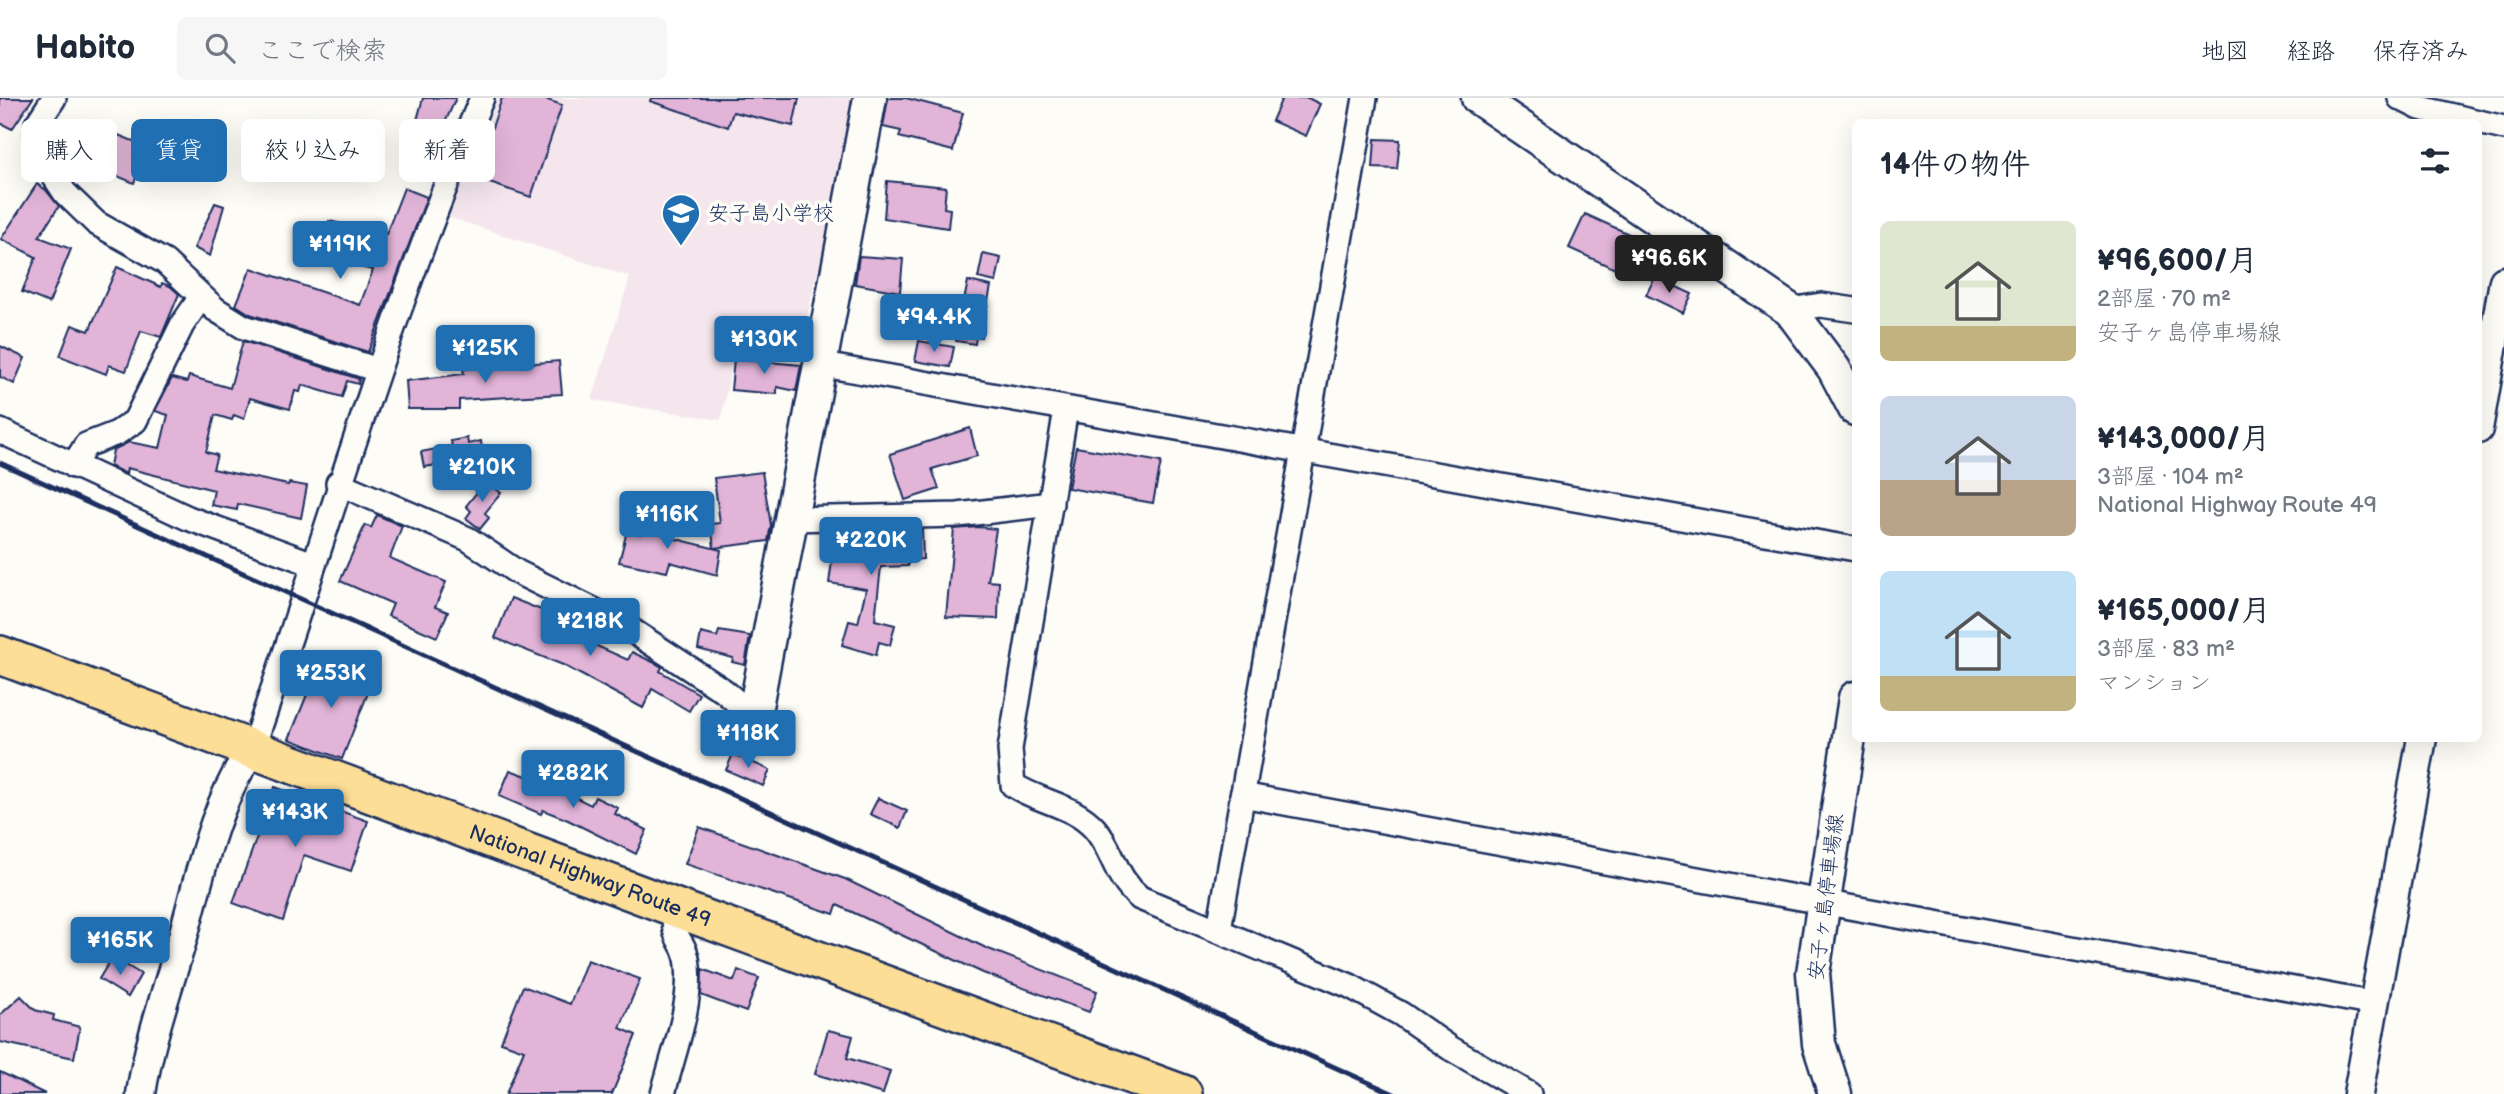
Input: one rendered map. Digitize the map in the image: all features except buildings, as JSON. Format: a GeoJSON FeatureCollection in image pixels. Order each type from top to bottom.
{"type":"FeatureCollection","features":[{"type":"Feature","properties":{"kind":"highway","name":"National Highway Route 49"},"geometry":{"type":"LineString","coordinates":[[0,654],[676,908],[1183,1094]]}},
{"type":"Feature","properties":{"kind":"main road"},"geometry":{"type":"LineString","coordinates":[[754,717],[818,364],[870,98]]}},
{"type":"Feature","properties":{"kind":"main road"},"geometry":{"type":"LineString","coordinates":[[1478,98],[1790,310],[1834,369],[1852,403]]}},
{"type":"Feature","properties":{"kind":"main road","name":"安子ヶ島停車場線"},"geometry":{"type":"LineString","coordinates":[[1835,1094],[1825,1069],[1815,1015],[1813,974],[1852,716]]}},
{"type":"Feature","properties":{"kind":"street"},"geometry":{"type":"LineString","coordinates":[[54,98],[37,124],[35,143],[39,156],[65,193],[96,223],[165,262],[201,297],[244,327],[378,370]]}},
{"type":"Feature","properties":{"kind":"street"},"geometry":{"type":"LineString","coordinates":[[141,1094],[157,1018],[212,835],[231,784],[252,750],[338,483],[436,204],[482,98]]}},
{"type":"Feature","properties":{"kind":"street"},"geometry":{"type":"LineString","coordinates":[[1219,929],[1365,98]]}},
{"type":"Feature","properties":{"kind":"street"},"geometry":{"type":"LineString","coordinates":[[2400,98],[2420,108],[2466,119]]}},
{"type":"Feature","properties":{"kind":"street"},"geometry":{"type":"LineString","coordinates":[[2482,123],[2504,128]]}},
{"type":"Feature","properties":{"kind":"street"},"geometry":{"type":"LineString","coordinates":[[2482,408],[2499,331],[2504,281]]}},
{"type":"Feature","properties":{"kind":"street"},"geometry":{"type":"LineString","coordinates":[[73,467],[86,445],[117,433],[135,421],[182,324],[201,297]]}},
{"type":"Feature","properties":{"kind":"street"},"geometry":{"type":"LineString","coordinates":[[1790,310],[1821,305],[1852,310]]}},
{"type":"Feature","properties":{"kind":"street"},"geometry":{"type":"LineString","coordinates":[[818,364],[1852,548]]}},
{"type":"Feature","properties":{"kind":"street"},"geometry":{"type":"LineString","coordinates":[[1066,409],[1010,749],[1013,785],[1029,795],[1085,818],[1097,831],[1120,878],[1140,898],[1167,912],[1219,929],[1350,986],[1401,1013],[1450,1048],[1529,1094]]}},
{"type":"Feature","properties":{"kind":"street"},"geometry":{"type":"LineString","coordinates":[[0,431],[188,518],[313,564]]}},
{"type":"Feature","properties":{"kind":"street"},"geometry":{"type":"LineString","coordinates":[[338,483],[468,539],[517,572],[622,624],[724,691],[754,717]]}},
{"type":"Feature","properties":{"kind":"street"},"geometry":{"type":"LineString","coordinates":[[790,519],[958,515],[1051,504]]}},
{"type":"Feature","properties":{"kind":"street"},"geometry":{"type":"LineString","coordinates":[[2358,1094],[2421,742]]}},
{"type":"Feature","properties":{"kind":"street"},"geometry":{"type":"LineString","coordinates":[[1242,795],[2375,1004]]}},
{"type":"Feature","properties":{"kind":"street"},"geometry":{"type":"LineString","coordinates":[[663,1094],[687,985],[688,962],[673,931],[676,908]]}},
{"type":"Feature","properties":{"kind":"shaded area","name":"安子島小学校"},"geometry":{"type":"Polygon","coordinates":[[[498,98],[858,98],[803,334],[735,347],[721,420],[592,400],[630,277],[448,217],[463,182],[495,182],[495,119],[489,119],[498,98]]]}},
{"type":"Feature","properties":{"kind":"railway"},"geometry":{"type":"LineString","coordinates":[[0,463],[1394,1094]]}},
{"type":"Feature","properties":{"kind":"place","name":"安子島小学校"},"geometry":{"type":"Point","coordinates":[681,247]}}]}
